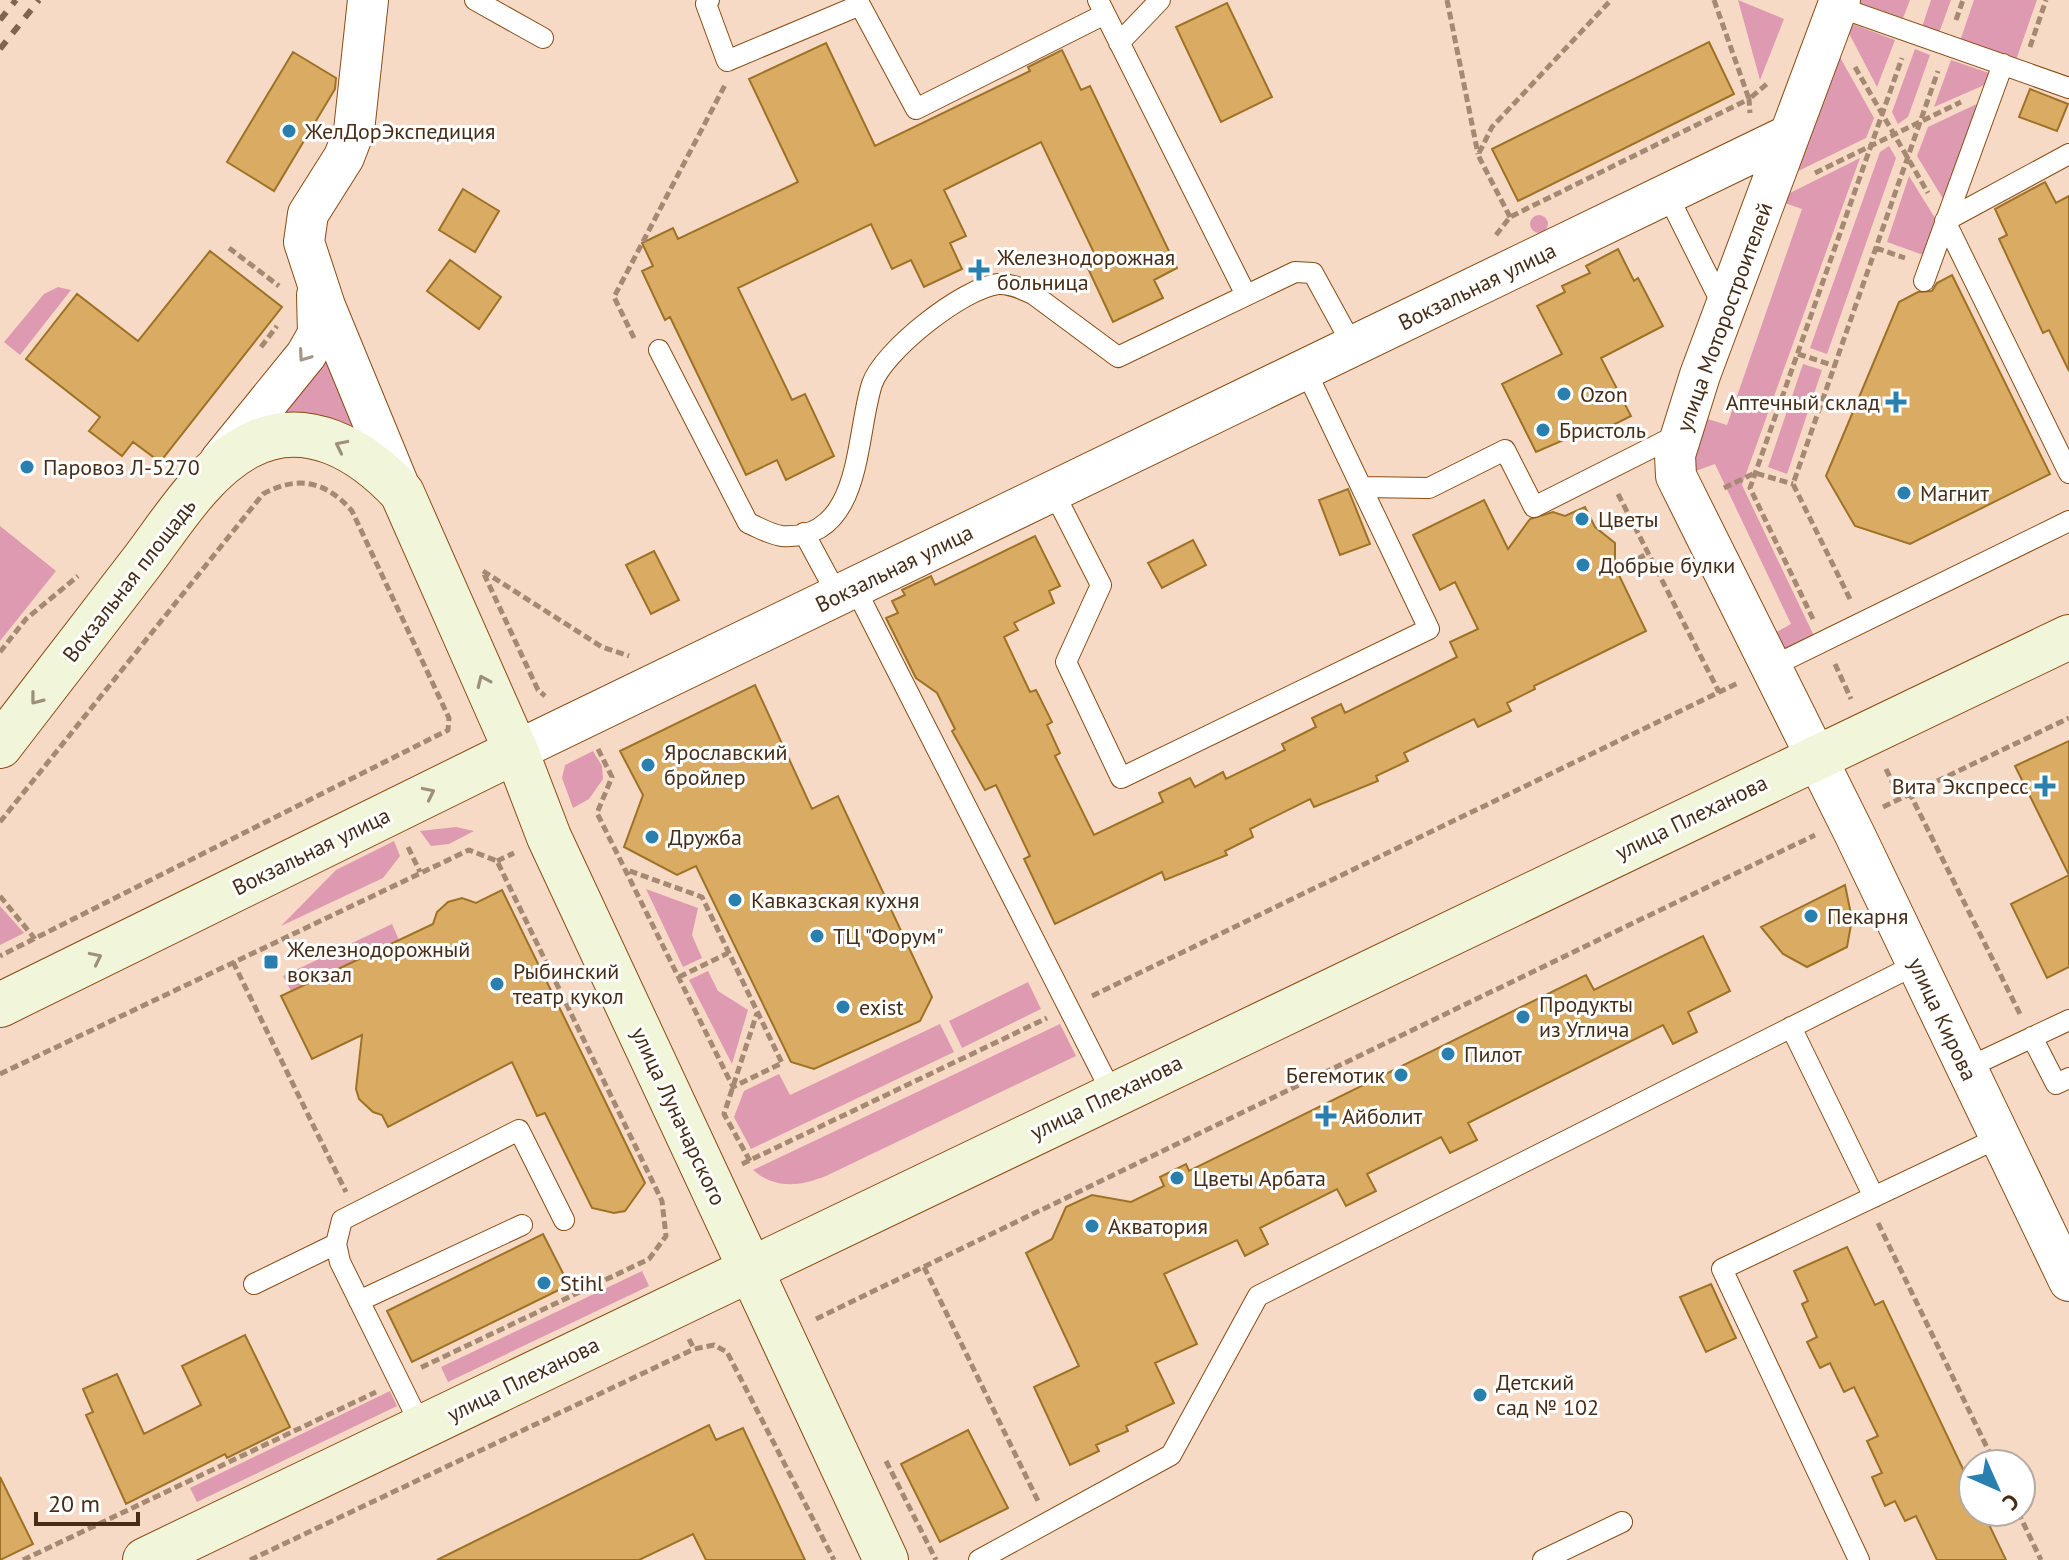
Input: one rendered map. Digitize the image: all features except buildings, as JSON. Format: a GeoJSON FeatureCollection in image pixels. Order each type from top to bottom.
{"type":"FeatureCollection","features":[{"type":"Feature","properties":{"kind":"street"},"geometry":{"type":"LineString","coordinates":[[191,498],[318,334],[301,289],[306,255],[303,228],[316,197],[344,157],[354,131],[368,0]]}},
{"type":"Feature","properties":{"kind":"street","name":"улица Моторостроителей"},"geometry":{"type":"LineString","coordinates":[[1817,757],[1676,476],[1675,455],[1724,308],[1833,8]]}},
{"type":"Feature","properties":{"kind":"street","name":"Вокзальная улица"},"geometry":{"type":"LineString","coordinates":[[0,1005],[516,751],[1789,135]]}},
{"type":"Feature","properties":{"kind":"street"},"geometry":{"type":"LineString","coordinates":[[301,289],[402,493]]}},
{"type":"Feature","properties":{"kind":"street","name":"Вокзальная площадь"},"geometry":{"type":"LineString","coordinates":[[0,746],[191,498],[229,459],[247,447],[294,434],[321,437],[344,446],[379,469],[402,493]]}},
{"type":"Feature","properties":{"kind":"street","name":"улица Луначарского"},"geometry":{"type":"LineString","coordinates":[[402,493],[516,751],[549,837],[886,1560]]}},
{"type":"Feature","properties":{"kind":"street","name":"улица Плеханова"},"geometry":{"type":"LineString","coordinates":[[145,1560],[751,1271],[1112,1093],[2069,637]]}},
{"type":"Feature","properties":{"kind":"street","name":"улица Кирова"},"geometry":{"type":"LineString","coordinates":[[1817,757],[2069,1281]]}},
{"type":"Feature","properties":{"kind":"lane"},"geometry":{"type":"LineString","coordinates":[[475,0],[543,38]]}},
{"type":"Feature","properties":{"kind":"lane"},"geometry":{"type":"LineString","coordinates":[[709,0],[706,4],[727,61],[860,5],[916,109],[1102,7],[1246,295]]}},
{"type":"Feature","properties":{"kind":"lane"},"geometry":{"type":"LineString","coordinates":[[1119,43],[1160,0]]}},
{"type":"Feature","properties":{"kind":"lane"},"geometry":{"type":"LineString","coordinates":[[1833,8],[1947,44],[2069,88]]}},
{"type":"Feature","properties":{"kind":"lane"},"geometry":{"type":"LineString","coordinates":[[1924,281],[1995,87],[2013,67]]}},
{"type":"Feature","properties":{"kind":"lane"},"geometry":{"type":"LineString","coordinates":[[1945,221],[2069,154]]}},
{"type":"Feature","properties":{"kind":"lane"},"geometry":{"type":"LineString","coordinates":[[1667,194],[1724,308]]}},
{"type":"Feature","properties":{"kind":"lane"},"geometry":{"type":"LineString","coordinates":[[1945,221],[2069,473]]}},
{"type":"Feature","properties":{"kind":"lane"},"geometry":{"type":"LineString","coordinates":[[659,350],[748,523],[780,536],[804,533],[825,522],[844,505],[873,382],[885,364],[946,307],[998,284],[1017,286],[1033,294],[1118,357],[1295,272],[1313,273],[1353,346]]}},
{"type":"Feature","properties":{"kind":"lane"},"geometry":{"type":"LineString","coordinates":[[1053,491],[1101,585],[1066,662],[1121,778],[1429,629],[1305,369]]}},
{"type":"Feature","properties":{"kind":"lane"},"geometry":{"type":"LineString","coordinates":[[1363,487],[1429,488],[1505,450],[1534,507],[1681,433]]}},
{"type":"Feature","properties":{"kind":"lane"},"geometry":{"type":"LineString","coordinates":[[1771,667],[2069,521]]}},
{"type":"Feature","properties":{"kind":"lane"},"geometry":{"type":"LineString","coordinates":[[804,533],[846,592],[1112,1093]]}},
{"type":"Feature","properties":{"kind":"lane"},"geometry":{"type":"LineString","coordinates":[[979,1560],[1047,1520],[1171,1455],[1258,1296],[1917,964]]}},
{"type":"Feature","properties":{"kind":"lane"},"geometry":{"type":"LineString","coordinates":[[1967,1068],[2069,1020]]}},
{"type":"Feature","properties":{"kind":"lane"},"geometry":{"type":"LineString","coordinates":[[1791,1027],[1871,1199]]}},
{"type":"Feature","properties":{"kind":"lane"},"geometry":{"type":"LineString","coordinates":[[2032,1037],[2056,1084],[2069,1078]]}},
{"type":"Feature","properties":{"kind":"lane"},"geometry":{"type":"LineString","coordinates":[[422,1428],[340,1262],[336,1244],[342,1220],[355,1210],[519,1130],[564,1220]]}},
{"type":"Feature","properties":{"kind":"lane"},"geometry":{"type":"LineString","coordinates":[[1859,1560],[1722,1269],[2000,1137]]}},
{"type":"Feature","properties":{"kind":"lane"},"geometry":{"type":"LineString","coordinates":[[359,1301],[522,1225]]}},
{"type":"Feature","properties":{"kind":"lane"},"geometry":{"type":"LineString","coordinates":[[254,1284],[336,1244]]}},
{"type":"Feature","properties":{"kind":"lane"},"geometry":{"type":"LineString","coordinates":[[1543,1560],[1622,1522]]}},
{"type":"Feature","properties":{"kind":"path"},"geometry":{"type":"LineString","coordinates":[[1447,0],[1478,155],[1510,217]]}},
{"type":"Feature","properties":{"kind":"path"},"geometry":{"type":"LineString","coordinates":[[1478,155],[1492,127],[1611,0]]}},
{"type":"Feature","properties":{"kind":"path"},"geometry":{"type":"LineString","coordinates":[[1714,0],[1749,99],[1778,75]]}},
{"type":"Feature","properties":{"kind":"path"},"geometry":{"type":"LineString","coordinates":[[1861,622],[1793,484],[1963,0]]}},
{"type":"Feature","properties":{"kind":"path"},"geometry":{"type":"LineString","coordinates":[[2013,67],[2046,0]]}},
{"type":"Feature","properties":{"kind":"path"},"geometry":{"type":"LineString","coordinates":[[1833,8],[1882,114],[1945,221]]}},
{"type":"Feature","properties":{"kind":"path"},"geometry":{"type":"LineString","coordinates":[[1823,640],[1750,488],[1911,32]]}},
{"type":"Feature","properties":{"kind":"path"},"geometry":{"type":"LineString","coordinates":[[638,345],[614,297],[741,55]]}},
{"type":"Feature","properties":{"kind":"path"},"geometry":{"type":"LineString","coordinates":[[1767,196],[1995,87]]}},
{"type":"Feature","properties":{"kind":"path"},"geometry":{"type":"LineString","coordinates":[[229,248],[282,288],[301,289]]}},
{"type":"Feature","properties":{"kind":"path"},"geometry":{"type":"LineString","coordinates":[[256,353],[285,316]]}},
{"type":"Feature","properties":{"kind":"path"},"geometry":{"type":"LineString","coordinates":[[1798,353],[1835,366]]}},
{"type":"Feature","properties":{"kind":"path"},"geometry":{"type":"LineString","coordinates":[[1607,471],[1719,692]]}},
{"type":"Feature","properties":{"kind":"path"},"geometry":{"type":"LineString","coordinates":[[1755,473],[1793,484]]}},
{"type":"Feature","properties":{"kind":"path"},"geometry":{"type":"LineString","coordinates":[[0,822],[263,494],[280,484],[301,481],[323,486],[339,496],[352,511],[449,718],[448,730],[0,956]]}},
{"type":"Feature","properties":{"kind":"path"},"geometry":{"type":"LineString","coordinates":[[1616,570],[1649,553]]}},
{"type":"Feature","properties":{"kind":"path"},"geometry":{"type":"LineString","coordinates":[[476,557],[538,690],[554,699]]}},
{"type":"Feature","properties":{"kind":"path"},"geometry":{"type":"LineString","coordinates":[[0,652],[26,619],[90,567]]}},
{"type":"Feature","properties":{"kind":"path"},"geometry":{"type":"LineString","coordinates":[[482,570],[602,647],[631,657]]}},
{"type":"Feature","properties":{"kind":"path"},"geometry":{"type":"LineString","coordinates":[[662,1201],[1771,667]]}},
{"type":"Feature","properties":{"kind":"path"},"geometry":{"type":"LineString","coordinates":[[822,1331],[816,1319],[1808,838],[1817,834],[1833,844],[1879,824],[1884,803],[2069,718]]}},
{"type":"Feature","properties":{"kind":"path"},"geometry":{"type":"LineString","coordinates":[[604,740],[596,745],[612,777],[597,813],[733,1087]]}},
{"type":"Feature","properties":{"kind":"path"},"geometry":{"type":"LineString","coordinates":[[1909,792],[2032,1037]]}},
{"type":"Feature","properties":{"kind":"path"},"geometry":{"type":"LineString","coordinates":[[0,1074],[469,850],[497,861],[515,899]]}},
{"type":"Feature","properties":{"kind":"path"},"geometry":{"type":"LineString","coordinates":[[627,870],[702,897],[782,1063],[733,1087]]}},
{"type":"Feature","properties":{"kind":"path"},"geometry":{"type":"LineString","coordinates":[[0,896],[35,939]]}},
{"type":"Feature","properties":{"kind":"path"},"geometry":{"type":"LineString","coordinates":[[679,977],[729,953]]}},
{"type":"Feature","properties":{"kind":"path"},"geometry":{"type":"LineString","coordinates":[[233,962],[355,1210]]}},
{"type":"Feature","properties":{"kind":"path"},"geometry":{"type":"LineString","coordinates":[[750,1161],[724,1114],[757,1012]]}},
{"type":"Feature","properties":{"kind":"path"},"geometry":{"type":"LineString","coordinates":[[1871,1199],[1988,1448]]}},
{"type":"Feature","properties":{"kind":"path"},"geometry":{"type":"LineString","coordinates":[[924,1267],[1047,1520]]}},
{"type":"Feature","properties":{"kind":"path"},"geometry":{"type":"LineString","coordinates":[[250,1560],[694,1349]]}},
{"type":"Feature","properties":{"kind":"path"},"geometry":{"type":"LineString","coordinates":[[744,1379],[834,1560]]}},
{"type":"Feature","properties":{"kind":"path"},"geometry":{"type":"LineString","coordinates":[[2026,1528],[2041,1560]]}},
{"type":"Feature","properties":{"kind":"shaded area"},"geometry":{"type":"Polygon","coordinates":[[[1738,0],[1784,19],[1760,80],[1738,0]]]}},
{"type":"Feature","properties":{"kind":"shaded area"},"geometry":{"type":"Polygon","coordinates":[[[1851,0],[1910,0],[1903,18],[1851,0]]]}},
{"type":"Feature","properties":{"kind":"shaded area"},"geometry":{"type":"Polygon","coordinates":[[[1931,0],[1951,0],[1939,33],[1922,27],[1931,0]]]}},
{"type":"Feature","properties":{"kind":"shaded area"},"geometry":{"type":"Polygon","coordinates":[[[1974,0],[2037,0],[2016,60],[1960,41],[1974,0]]]}},
{"type":"Feature","properties":{"kind":"shaded area"},"geometry":{"type":"Polygon","coordinates":[[[1842,20],[1895,40],[1877,87],[1842,20]]]}},
{"type":"Feature","properties":{"kind":"shaded area"},"geometry":{"type":"Polygon","coordinates":[[[1915,49],[1930,55],[1908,117],[1898,124],[1892,112],[1915,49]]]}},
{"type":"Feature","properties":{"kind":"shaded area"},"geometry":{"type":"Polygon","coordinates":[[[1836,50],[1874,118],[1866,138],[1786,177],[1836,50]]]}},
{"type":"Feature","properties":{"kind":"shaded area"},"geometry":{"type":"Polygon","coordinates":[[[1951,60],[1992,74],[1989,83],[1934,107],[1951,60]]]}},
{"type":"Feature","properties":{"kind":"shaded area"},"geometry":{"type":"Polygon","coordinates":[[[1983,101],[1945,202],[1917,156],[1928,127],[1983,101]]]}},
{"type":"Feature","properties":{"kind":"shaded area"},"geometry":{"type":"Polygon","coordinates":[[[1889,146],[1896,158],[1827,354],[1810,348],[1880,152],[1889,146]]]}},
{"type":"Feature","properties":{"kind":"shaded area"},"geometry":{"type":"Polygon","coordinates":[[[1860,158],[1742,485],[1814,636],[1781,652],[1773,634],[1791,624],[1715,464],[1693,472],[1701,417],[1727,425],[1802,209],[1776,200],[1860,158]]]}},
{"type":"Feature","properties":{"kind":"shaded area"},"geometry":{"type":"Polygon","coordinates":[[[1909,176],[1938,223],[1926,256],[1887,242],[1909,176]]]}},
{"type":"Feature","properties":{"kind":"shaded area"},"geometry":{"type":"Polygon","coordinates":[[[1535,215],[1543,215],[1548,224],[1546,231],[1535,233],[1530,228],[1530,220],[1535,215]]]}},
{"type":"Feature","properties":{"kind":"shaded area"},"geometry":{"type":"Polygon","coordinates":[[[58,287],[71,290],[20,355],[4,342],[44,294],[58,287]]]}},
{"type":"Feature","properties":{"kind":"shaded area"},"geometry":{"type":"Polygon","coordinates":[[[332,352],[367,431],[335,421],[272,427],[332,352]]]}},
{"type":"Feature","properties":{"kind":"shaded area"},"geometry":{"type":"Polygon","coordinates":[[[1803,364],[1822,370],[1787,474],[1768,467],[1803,364]]]}},
{"type":"Feature","properties":{"kind":"shaded area"},"geometry":{"type":"Polygon","coordinates":[[[0,526],[56,571],[0,641],[0,526]]]}},
{"type":"Feature","properties":{"kind":"shaded area"},"geometry":{"type":"Polygon","coordinates":[[[593,751],[602,766],[603,779],[589,799],[573,808],[562,778],[565,765],[593,751]]]}},
{"type":"Feature","properties":{"kind":"shaded area"},"geometry":{"type":"Polygon","coordinates":[[[456,827],[474,831],[449,844],[431,846],[420,831],[456,827]]]}},
{"type":"Feature","properties":{"kind":"shaded area"},"geometry":{"type":"Polygon","coordinates":[[[394,841],[400,856],[383,878],[281,926],[336,870],[394,841]]]}},
{"type":"Feature","properties":{"kind":"shaded area"},"geometry":{"type":"Polygon","coordinates":[[[646,889],[698,908],[692,935],[702,958],[683,967],[646,889]]]}},
{"type":"Feature","properties":{"kind":"shaded area"},"geometry":{"type":"Polygon","coordinates":[[[0,906],[24,933],[0,945],[0,906]]]}},
{"type":"Feature","properties":{"kind":"shaded area"},"geometry":{"type":"Polygon","coordinates":[[[392,924],[399,940],[291,991],[283,976],[392,924]]]}},
{"type":"Feature","properties":{"kind":"shaded area"},"geometry":{"type":"Polygon","coordinates":[[[708,971],[718,991],[748,1010],[732,1064],[689,980],[708,971]]]}},
{"type":"Feature","properties":{"kind":"shaded area"},"geometry":{"type":"Polygon","coordinates":[[[1028,982],[1041,1009],[962,1048],[949,1021],[1028,982]]]}},
{"type":"Feature","properties":{"kind":"shaded area"},"geometry":{"type":"Polygon","coordinates":[[[940,1024],[954,1052],[751,1149],[734,1117],[744,1091],[779,1074],[790,1095],[940,1024]]]}},
{"type":"Feature","properties":{"kind":"shaded area"},"geometry":{"type":"Polygon","coordinates":[[[1060,1024],[1076,1056],[826,1176],[788,1184],[770,1181],[753,1170],[1060,1024]]]}},
{"type":"Feature","properties":{"kind":"shaded area"},"geometry":{"type":"Polygon","coordinates":[[[642,1271],[649,1286],[448,1382],[441,1367],[642,1271]]]}},
{"type":"Feature","properties":{"kind":"shaded area"},"geometry":{"type":"Polygon","coordinates":[[[390,1391],[397,1406],[197,1502],[190,1488],[390,1391]]]}},
{"type":"Feature","properties":{"kind":"railway"},"geometry":{"type":"LineString","coordinates":[[0,20],[16,0]]}},
{"type":"Feature","properties":{"kind":"railway"},"geometry":{"type":"LineString","coordinates":[[0,49],[39,0]]}},
{"type":"Feature","properties":{"kind":"place","name":"ЖелДорЭкспедиция"},"geometry":{"type":"Point","coordinates":[289,131]}},
{"type":"Feature","properties":{"kind":"place","name":"Железнодорожная больница"},"geometry":{"type":"Point","coordinates":[979,270]}},
{"type":"Feature","properties":{"kind":"place","name":"Ozon"},"geometry":{"type":"Point","coordinates":[1564,394]}},
{"type":"Feature","properties":{"kind":"place","name":"Аптечный склад"},"geometry":{"type":"Point","coordinates":[1896,402]}},
{"type":"Feature","properties":{"kind":"place","name":"Бристоль"},"geometry":{"type":"Point","coordinates":[1543,430]}},
{"type":"Feature","properties":{"kind":"place","name":"Паровоз Л-5270"},"geometry":{"type":"Point","coordinates":[27,467]}},
{"type":"Feature","properties":{"kind":"place","name":"Магнит"},"geometry":{"type":"Point","coordinates":[1904,493]}},
{"type":"Feature","properties":{"kind":"place","name":"Цветы"},"geometry":{"type":"Point","coordinates":[1582,519]}},
{"type":"Feature","properties":{"kind":"place","name":"Добрые булки"},"geometry":{"type":"Point","coordinates":[1583,565]}},
{"type":"Feature","properties":{"kind":"place","name":"Ярославский бройлер"},"geometry":{"type":"Point","coordinates":[648,765]}},
{"type":"Feature","properties":{"kind":"place","name":"Вита Экспресс"},"geometry":{"type":"Point","coordinates":[2045,786]}},
{"type":"Feature","properties":{"kind":"place","name":"Дружба"},"geometry":{"type":"Point","coordinates":[652,837]}},
{"type":"Feature","properties":{"kind":"place","name":"Кавказская кухня"},"geometry":{"type":"Point","coordinates":[735,900]}},
{"type":"Feature","properties":{"kind":"place","name":"Пекарня"},"geometry":{"type":"Point","coordinates":[1811,916]}},
{"type":"Feature","properties":{"kind":"place","name":"ТЦ \"Форум\""},"geometry":{"type":"Point","coordinates":[817,936]}},
{"type":"Feature","properties":{"kind":"place","name":"Железнодорожный вокзал"},"geometry":{"type":"Point","coordinates":[271,962]}},
{"type":"Feature","properties":{"kind":"place","name":"Рыбинский театр кукол"},"geometry":{"type":"Point","coordinates":[497,984]}},
{"type":"Feature","properties":{"kind":"place","name":"exist"},"geometry":{"type":"Point","coordinates":[843,1007]}},
{"type":"Feature","properties":{"kind":"place","name":"Продукты из Углича"},"geometry":{"type":"Point","coordinates":[1523,1017]}},
{"type":"Feature","properties":{"kind":"place","name":"Пилот"},"geometry":{"type":"Point","coordinates":[1448,1054]}},
{"type":"Feature","properties":{"kind":"place","name":"Бегемотик"},"geometry":{"type":"Point","coordinates":[1401,1075]}},
{"type":"Feature","properties":{"kind":"place","name":"Айболит"},"geometry":{"type":"Point","coordinates":[1326,1116]}},
{"type":"Feature","properties":{"kind":"place","name":"Цветы Арбата"},"geometry":{"type":"Point","coordinates":[1177,1178]}},
{"type":"Feature","properties":{"kind":"place","name":"Акватория"},"geometry":{"type":"Point","coordinates":[1092,1226]}},
{"type":"Feature","properties":{"kind":"place","name":"Stihl"},"geometry":{"type":"Point","coordinates":[544,1283]}},
{"type":"Feature","properties":{"kind":"place","name":"Детский сад № 102"},"geometry":{"type":"Point","coordinates":[1480,1395]}}]}
